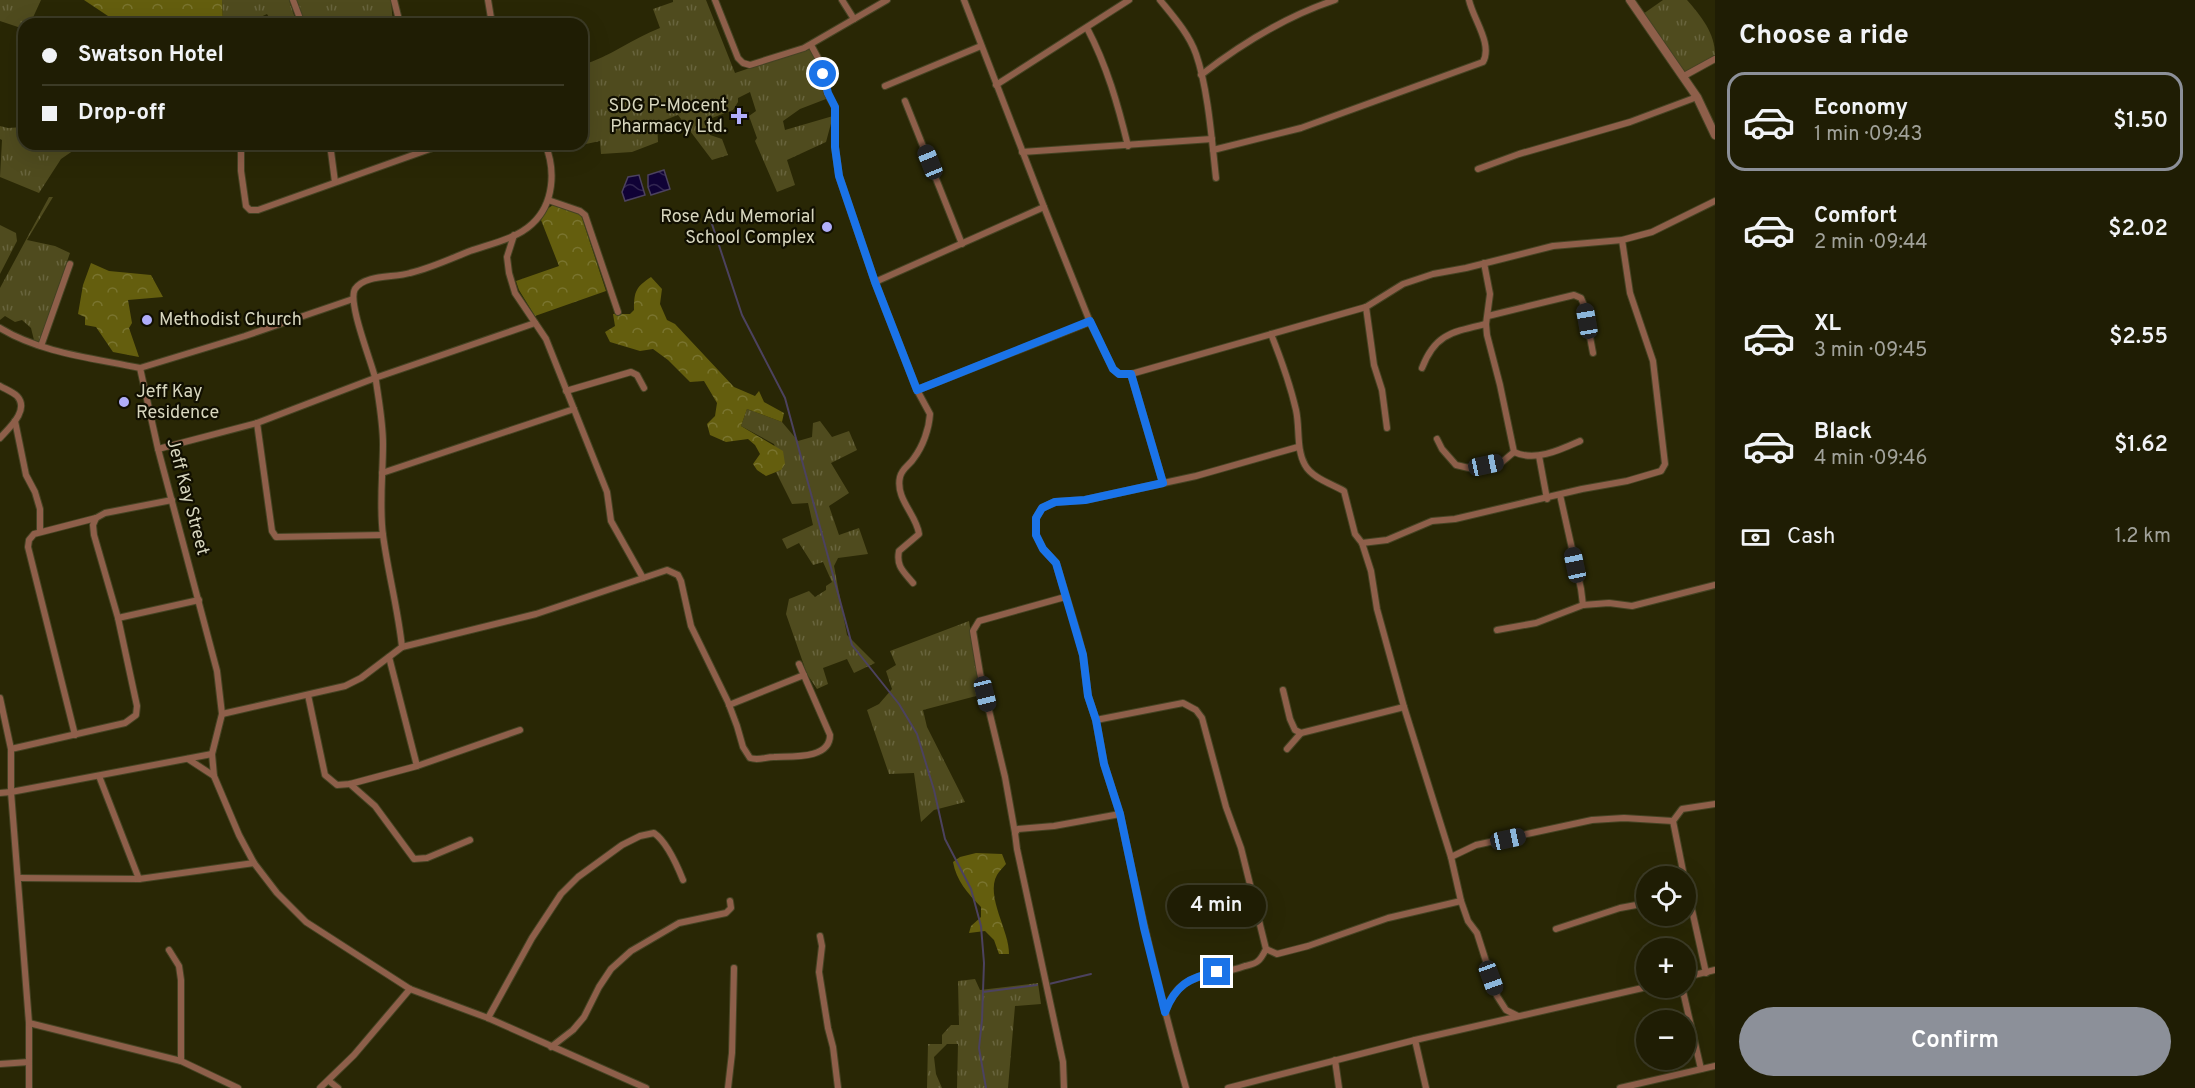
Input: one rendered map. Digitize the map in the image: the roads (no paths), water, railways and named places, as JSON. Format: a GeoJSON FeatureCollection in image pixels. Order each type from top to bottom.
{"type":"FeatureCollection","features":[{"type":"Feature","properties":{"kind":"street"},"geometry":{"type":"LineString","coordinates":[[293,0],[300,18]]}},
{"type":"Feature","properties":{"kind":"street"},"geometry":{"type":"LineString","coordinates":[[394,0],[398,18]]}},
{"type":"Feature","properties":{"kind":"street"},"geometry":{"type":"LineString","coordinates":[[488,0],[491,18]]}},
{"type":"Feature","properties":{"kind":"street"},"geometry":{"type":"LineString","coordinates":[[715,0],[738,58],[750,65],[811,45],[887,0]]}},
{"type":"Feature","properties":{"kind":"street"},"geometry":{"type":"LineString","coordinates":[[842,0],[854,19]]}},
{"type":"Feature","properties":{"kind":"street"},"geometry":{"type":"LineString","coordinates":[[964,0],[1090,321],[1113,369],[1119,374],[1131,374],[1366,307],[1403,284],[1433,274],[1553,246],[1622,240],[1652,232],[1715,201]]}},
{"type":"Feature","properties":{"kind":"street"},"geometry":{"type":"LineString","coordinates":[[996,85],[1129,0]]}},
{"type":"Feature","properties":{"kind":"street"},"geometry":{"type":"LineString","coordinates":[[1160,0],[1196,52],[1212,139],[1216,178]]}},
{"type":"Feature","properties":{"kind":"street"},"geometry":{"type":"LineString","coordinates":[[1201,75],[1238,48],[1266,32],[1319,5],[1335,0]]}},
{"type":"Feature","properties":{"kind":"street"},"geometry":{"type":"LineString","coordinates":[[1213,150],[1301,128],[1483,62],[1487,55],[1485,44],[1469,0]]}},
{"type":"Feature","properties":{"kind":"street"},"geometry":{"type":"LineString","coordinates":[[1630,0],[1697,97],[1715,135]]}},
{"type":"Feature","properties":{"kind":"street"},"geometry":{"type":"LineString","coordinates":[[1087,28],[1115,93],[1128,146]]}},
{"type":"Feature","properties":{"kind":"street"},"geometry":{"type":"LineString","coordinates":[[811,45],[816,52],[828,93],[835,107],[839,176],[875,282],[917,390],[930,414],[923,443],[900,477],[900,487],[906,508],[919,534],[899,551],[897,560],[898,565],[913,583]]}},
{"type":"Feature","properties":{"kind":"street"},"geometry":{"type":"LineString","coordinates":[[885,86],[981,46]]}},
{"type":"Feature","properties":{"kind":"street"},"geometry":{"type":"LineString","coordinates":[[1683,76],[1715,59]]}},
{"type":"Feature","properties":{"kind":"street"},"geometry":{"type":"LineString","coordinates":[[1478,170],[1519,154],[1630,122],[1697,97]]}},
{"type":"Feature","properties":{"kind":"street"},"geometry":{"type":"LineString","coordinates":[[905,101],[962,244]]}},
{"type":"Feature","properties":{"kind":"street"},"geometry":{"type":"LineString","coordinates":[[1022,152],[1212,139]]}},
{"type":"Feature","properties":{"kind":"street"},"geometry":{"type":"LineString","coordinates":[[241,150],[244,194],[246,206],[250,210],[266,208],[424,150]]}},
{"type":"Feature","properties":{"kind":"street"},"geometry":{"type":"LineString","coordinates":[[331,150],[335,182]]}},
{"type":"Feature","properties":{"kind":"street"},"geometry":{"type":"LineString","coordinates":[[402,647],[383,535],[381,413],[375,378],[353,293],[356,287],[365,281],[410,274],[514,235],[532,224],[543,210],[551,187],[551,168],[546,150]]}},
{"type":"Feature","properties":{"kind":"street"},"geometry":{"type":"LineString","coordinates":[[548,200],[580,211],[585,215],[618,312]]}},
{"type":"Feature","properties":{"kind":"street"},"geometry":{"type":"LineString","coordinates":[[875,282],[1044,207]]}},
{"type":"Feature","properties":{"kind":"street"},"geometry":{"type":"LineString","coordinates":[[514,235],[507,257],[515,293],[546,339],[607,492],[611,521],[643,578]]}},
{"type":"Feature","properties":{"kind":"street"},"geometry":{"type":"LineString","coordinates":[[1362,543],[1387,540],[1432,521],[1455,519],[1547,499],[1661,471],[1665,464],[1653,361],[1630,293],[1622,240]]}},
{"type":"Feature","properties":{"kind":"street"},"geometry":{"type":"LineString","coordinates":[[1484,263],[1489,288],[1486,324],[1514,452]]}},
{"type":"Feature","properties":{"kind":"street"},"geometry":{"type":"LineString","coordinates":[[41,346],[70,264]]}},
{"type":"Feature","properties":{"kind":"street"},"geometry":{"type":"LineString","coordinates":[[1488,316],[1574,295],[1581,298],[1584,304],[1593,353]]}},
{"type":"Feature","properties":{"kind":"street"},"geometry":{"type":"LineString","coordinates":[[0,328],[14,337],[41,346],[140,368],[245,336],[353,299]]}},
{"type":"Feature","properties":{"kind":"street"},"geometry":{"type":"LineString","coordinates":[[1366,307],[1374,365],[1382,390],[1387,429]]}},
{"type":"Feature","properties":{"kind":"street"},"geometry":{"type":"LineString","coordinates":[[917,390],[1090,321]]}},
{"type":"Feature","properties":{"kind":"street"},"geometry":{"type":"LineString","coordinates":[[158,449],[257,423],[375,378],[535,323]]}},
{"type":"Feature","properties":{"kind":"street"},"geometry":{"type":"LineString","coordinates":[[1422,368],[1428,352],[1446,334],[1486,324]]}},
{"type":"Feature","properties":{"kind":"street"},"geometry":{"type":"LineString","coordinates":[[1271,334],[1296,411],[1299,447],[1304,465],[1311,473],[1344,491],[1356,534],[1362,543],[1371,571],[1377,609],[1461,901],[1468,921],[1477,933],[1497,996],[1506,1010],[1518,1016]]}},
{"type":"Feature","properties":{"kind":"street","name":"Jeff Kay Street"},"geometry":{"type":"LineString","coordinates":[[140,368],[158,449],[217,671],[222,714],[212,754],[214,776],[239,835],[254,863],[277,892],[306,922],[410,989],[488,1018],[646,1088]]}},
{"type":"Feature","properties":{"kind":"street"},"geometry":{"type":"LineString","coordinates":[[566,391],[631,372],[637,375],[644,388]]}},
{"type":"Feature","properties":{"kind":"street"},"geometry":{"type":"LineString","coordinates":[[1131,374],[1163,483]]}},
{"type":"Feature","properties":{"kind":"street"},"geometry":{"type":"LineString","coordinates":[[0,386],[17,396],[21,403],[20,415],[0,438]]}},
{"type":"Feature","properties":{"kind":"street"},"geometry":{"type":"LineString","coordinates":[[382,472],[574,409]]}},
{"type":"Feature","properties":{"kind":"street"},"geometry":{"type":"LineString","coordinates":[[15,421],[26,475],[35,492],[40,509],[40,532]]}},
{"type":"Feature","properties":{"kind":"street"},"geometry":{"type":"LineString","coordinates":[[257,423],[272,531],[276,537],[383,535]]}},
{"type":"Feature","properties":{"kind":"street"},"geometry":{"type":"LineString","coordinates":[[1437,439],[1442,449],[1456,465],[1469,468],[1502,462],[1514,452]]}},
{"type":"Feature","properties":{"kind":"street"},"geometry":{"type":"LineString","coordinates":[[1514,452],[1529,457],[1539,456],[1580,441]]}},
{"type":"Feature","properties":{"kind":"street"},"geometry":{"type":"LineString","coordinates":[[1186,1088],[1144,928],[1120,814],[1104,764],[1096,720],[1088,696],[1083,655],[1056,563],[1043,549],[1036,535],[1036,518],[1042,508],[1055,502],[1085,500],[1196,476],[1299,447]]}},
{"type":"Feature","properties":{"kind":"street"},"geometry":{"type":"LineString","coordinates":[[1539,456],[1547,499]]}},
{"type":"Feature","properties":{"kind":"street"},"geometry":{"type":"LineString","coordinates":[[1560,495],[1583,605]]}},
{"type":"Feature","properties":{"kind":"street"},"geometry":{"type":"LineString","coordinates":[[75,735],[28,554],[29,540],[34,534],[96,518],[105,513],[172,500]]}},
{"type":"Feature","properties":{"kind":"street"},"geometry":{"type":"LineString","coordinates":[[11,749],[125,723],[136,715],[137,706],[118,618],[94,535],[93,525],[96,518]]}},
{"type":"Feature","properties":{"kind":"street"},"geometry":{"type":"LineString","coordinates":[[222,714],[345,686],[361,678],[402,647],[536,614],[667,570],[678,575],[681,581],[691,626],[729,705],[743,747],[750,758],[758,760],[802,756],[821,751],[827,746],[830,735],[799,664]]}},
{"type":"Feature","properties":{"kind":"street"},"geometry":{"type":"LineString","coordinates":[[1497,630],[1536,623],[1583,605],[1609,603],[1632,606],[1715,585]]}},
{"type":"Feature","properties":{"kind":"street"},"geometry":{"type":"LineString","coordinates":[[1064,1088],[1063,1062],[973,631],[979,621],[1065,597]]}},
{"type":"Feature","properties":{"kind":"street"},"geometry":{"type":"LineString","coordinates":[[118,618],[199,600]]}},
{"type":"Feature","properties":{"kind":"street"},"geometry":{"type":"LineString","coordinates":[[389,657],[417,766]]}},
{"type":"Feature","properties":{"kind":"street"},"geometry":{"type":"LineString","coordinates":[[729,705],[804,675]]}},
{"type":"Feature","properties":{"kind":"street"},"geometry":{"type":"LineString","coordinates":[[1283,690],[1290,719],[1295,730],[1301,733]]}},
{"type":"Feature","properties":{"kind":"street"},"geometry":{"type":"LineString","coordinates":[[308,695],[325,775],[337,785],[350,784],[417,766],[520,730]]}},
{"type":"Feature","properties":{"kind":"street"},"geometry":{"type":"LineString","coordinates":[[0,698],[11,749],[12,792],[29,1023],[29,1088]]}},
{"type":"Feature","properties":{"kind":"street"},"geometry":{"type":"LineString","coordinates":[[1096,720],[1183,703],[1196,710],[1202,717],[1226,807],[1241,848],[1266,949],[1259,961],[1235,970],[1198,975],[1170,998],[1165,1012]]}},
{"type":"Feature","properties":{"kind":"street"},"geometry":{"type":"LineString","coordinates":[[1287,749],[1301,733],[1404,707]]}},
{"type":"Feature","properties":{"kind":"street"},"geometry":{"type":"LineString","coordinates":[[0,793],[212,754]]}},
{"type":"Feature","properties":{"kind":"street"},"geometry":{"type":"LineString","coordinates":[[188,759],[214,776]]}},
{"type":"Feature","properties":{"kind":"street"},"geometry":{"type":"LineString","coordinates":[[99,776],[139,879]]}},
{"type":"Feature","properties":{"kind":"street"},"geometry":{"type":"LineString","coordinates":[[350,784],[375,806],[414,859],[427,858],[470,840]]}},
{"type":"Feature","properties":{"kind":"street"},"geometry":{"type":"LineString","coordinates":[[1682,866],[1673,821],[1682,809],[1715,804]]}},
{"type":"Feature","properties":{"kind":"street"},"geometry":{"type":"LineString","coordinates":[[1015,832],[1018,828],[1054,826],[1120,814]]}},
{"type":"Feature","properties":{"kind":"street"},"geometry":{"type":"LineString","coordinates":[[1450,857],[1476,845],[1592,820],[1624,818],[1673,821]]}},
{"type":"Feature","properties":{"kind":"street"},"geometry":{"type":"LineString","coordinates":[[488,1018],[532,938],[561,894],[578,877],[603,858],[635,839],[654,833],[670,854],[683,880]]}},
{"type":"Feature","properties":{"kind":"street"},"geometry":{"type":"LineString","coordinates":[[19,879],[139,879],[254,863]]}},
{"type":"Feature","properties":{"kind":"street"},"geometry":{"type":"LineString","coordinates":[[551,1047],[573,1030],[584,1017],[598,987],[611,969],[631,951],[679,923],[726,913],[731,908],[730,901]]}},
{"type":"Feature","properties":{"kind":"street"},"geometry":{"type":"LineString","coordinates":[[1266,949],[1277,954],[1308,946],[1388,918],[1461,901]]}},
{"type":"Feature","properties":{"kind":"street"},"geometry":{"type":"LineString","coordinates":[[1556,929],[1636,905]]}},
{"type":"Feature","properties":{"kind":"street"},"geometry":{"type":"LineString","coordinates":[[1694,926],[1706,972]]}},
{"type":"Feature","properties":{"kind":"street"},"geometry":{"type":"LineString","coordinates":[[820,936],[822,946],[819,972],[838,1088]]}},
{"type":"Feature","properties":{"kind":"street"},"geometry":{"type":"LineString","coordinates":[[169,950],[179,966],[181,980],[181,1061]]}},
{"type":"Feature","properties":{"kind":"street"},"geometry":{"type":"LineString","coordinates":[[728,1088],[734,968]]}},
{"type":"Feature","properties":{"kind":"street"},"geometry":{"type":"LineString","coordinates":[[1696,974],[1715,970]]}},
{"type":"Feature","properties":{"kind":"street"},"geometry":{"type":"LineString","coordinates":[[320,1088],[354,1055],[410,989]]}},
{"type":"Feature","properties":{"kind":"street"},"geometry":{"type":"LineString","coordinates":[[1228,1088],[1415,1040],[1636,989]]}},
{"type":"Feature","properties":{"kind":"street"},"geometry":{"type":"LineString","coordinates":[[1685,998],[1701,1069]]}},
{"type":"Feature","properties":{"kind":"street"},"geometry":{"type":"LineString","coordinates":[[29,1023],[181,1061],[238,1088]]}},
{"type":"Feature","properties":{"kind":"street"},"geometry":{"type":"LineString","coordinates":[[1415,1040],[1426,1088]]}},
{"type":"Feature","properties":{"kind":"street"},"geometry":{"type":"LineString","coordinates":[[1335,1060],[1339,1088]]}},
{"type":"Feature","properties":{"kind":"street"},"geometry":{"type":"LineString","coordinates":[[0,1064],[29,1062]]}},
{"type":"Feature","properties":{"kind":"street"},"geometry":{"type":"LineString","coordinates":[[1620,1088],[1715,1066]]}},
{"type":"Feature","properties":{"kind":"street"},"geometry":{"type":"LineString","coordinates":[[329,1081],[338,1088]]}},
{"type":"Feature","properties":{"kind":"water"},"geometry":{"type":"Polygon","coordinates":[[[664,170],[670,189],[651,195],[648,175],[664,170]]]}},
{"type":"Feature","properties":{"kind":"water"},"geometry":{"type":"Polygon","coordinates":[[[639,175],[645,195],[625,201],[622,192],[628,177],[639,175]]]}},
{"type":"Feature","properties":{"kind":"waterway"},"geometry":{"type":"LineString","coordinates":[[709,215],[742,315],[785,398],[852,645],[899,704],[917,734],[934,790],[945,839],[971,889],[981,926],[984,963],[979,1048],[986,1088]]}},
{"type":"Feature","properties":{"kind":"waterway"},"geometry":{"type":"LineString","coordinates":[[1049,984],[1091,974]]}},
{"type":"Feature","properties":{"kind":"waterway"},"geometry":{"type":"LineString","coordinates":[[983,992],[1037,985]]}},
{"type":"Feature","properties":{"kind":"place","name":"SDG P-Mocent Pharmacy Ltd."},"geometry":{"type":"Point","coordinates":[739,116]}},
{"type":"Feature","properties":{"kind":"place","name":"Rose Adu Memorial School Complex"},"geometry":{"type":"Point","coordinates":[827,227]}},
{"type":"Feature","properties":{"kind":"place","name":"Methodist Church"},"geometry":{"type":"Point","coordinates":[147,320]}},
{"type":"Feature","properties":{"kind":"place","name":"Jeff Kay Residence"},"geometry":{"type":"Point","coordinates":[124,402]}}]}
